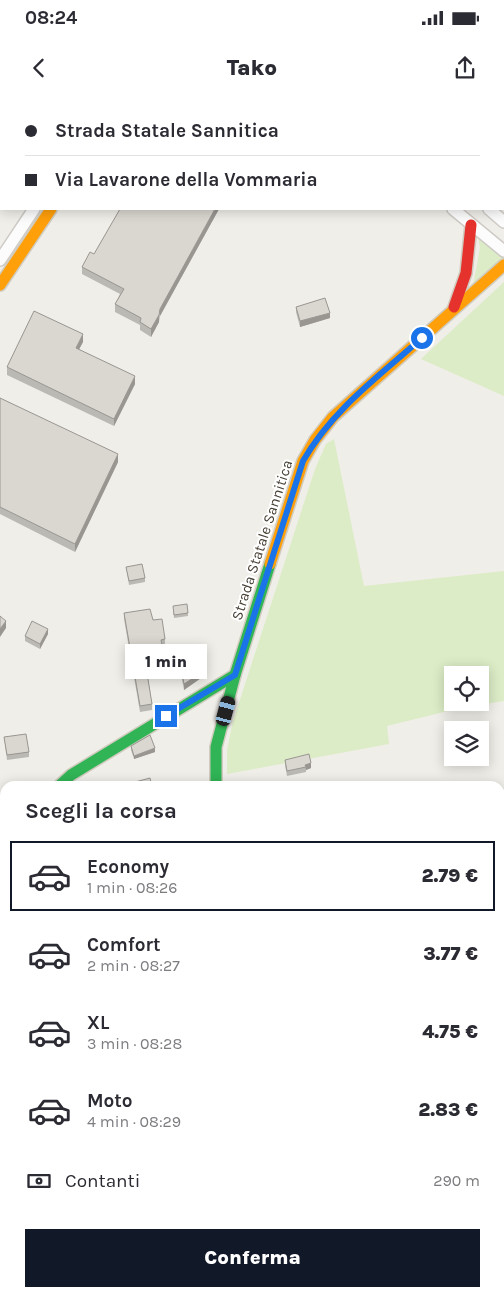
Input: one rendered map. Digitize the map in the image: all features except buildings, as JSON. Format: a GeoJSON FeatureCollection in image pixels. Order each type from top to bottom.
{"type":"FeatureCollection","features":[{"type":"Feature","properties":{"kind":"main road"},"geometry":{"type":"LineString","coordinates":[[0,285],[50,210]]}},
{"type":"Feature","properties":{"kind":"main road"},"geometry":{"type":"LineString","coordinates":[[452,311],[461,292],[466,273],[471,225]]}},
{"type":"Feature","properties":{"kind":"main road","name":"Strada Statale Sannitica"},"geometry":{"type":"LineString","coordinates":[[216,781],[216,747],[235,675],[303,461],[314,440],[333,417],[504,265]]}},
{"type":"Feature","properties":{"kind":"main road"},"geometry":{"type":"LineString","coordinates":[[65,781],[79,770],[235,675]]}},
{"type":"Feature","properties":{"kind":"street"},"geometry":{"type":"LineString","coordinates":[[0,260],[33,210]]}},
{"type":"Feature","properties":{"kind":"street"},"geometry":{"type":"LineString","coordinates":[[454,210],[504,251]]}},
{"type":"Feature","properties":{"kind":"street"},"geometry":{"type":"LineString","coordinates":[[490,210],[504,222]]}},
{"type":"Feature","properties":{"kind":"green space"},"geometry":{"type":"Polygon","coordinates":[[[477,229],[504,245],[504,261],[472,291],[480,248],[477,229]]]}},
{"type":"Feature","properties":{"kind":"green space"},"geometry":{"type":"Polygon","coordinates":[[[504,282],[504,396],[421,359],[504,282]]]}},
{"type":"Feature","properties":{"kind":"green space"},"geometry":{"type":"Polygon","coordinates":[[[334,439],[364,586],[504,571],[504,701],[489,703],[489,666],[444,666],[444,711],[448,711],[387,726],[389,744],[227,774],[227,750],[233,721],[315,469],[326,444],[334,439]]]}},
{"type":"Feature","properties":{"kind":"traffic: fast"},"geometry":{"type":"LineString","coordinates":[[216,781],[216,747],[235,675],[270,564]]}},
{"type":"Feature","properties":{"kind":"traffic: fast"},"geometry":{"type":"LineString","coordinates":[[64,781],[71,775],[235,675]]}},
{"type":"Feature","properties":{"kind":"traffic: slow"},"geometry":{"type":"LineString","coordinates":[[0,285],[50,210]]}},
{"type":"Feature","properties":{"kind":"traffic: slow"},"geometry":{"type":"LineString","coordinates":[[270,564],[303,461],[315,440],[333,417],[504,265]]}},
{"type":"Feature","properties":{"kind":"traffic: jam"},"geometry":{"type":"LineString","coordinates":[[454,307],[466,273],[471,225]]}},
{"type":"Feature","properties":{"kind":"route"},"geometry":{"type":"LineString","coordinates":[[166,716],[235,675],[303,461],[314,440],[333,417],[422,338]]}}]}
